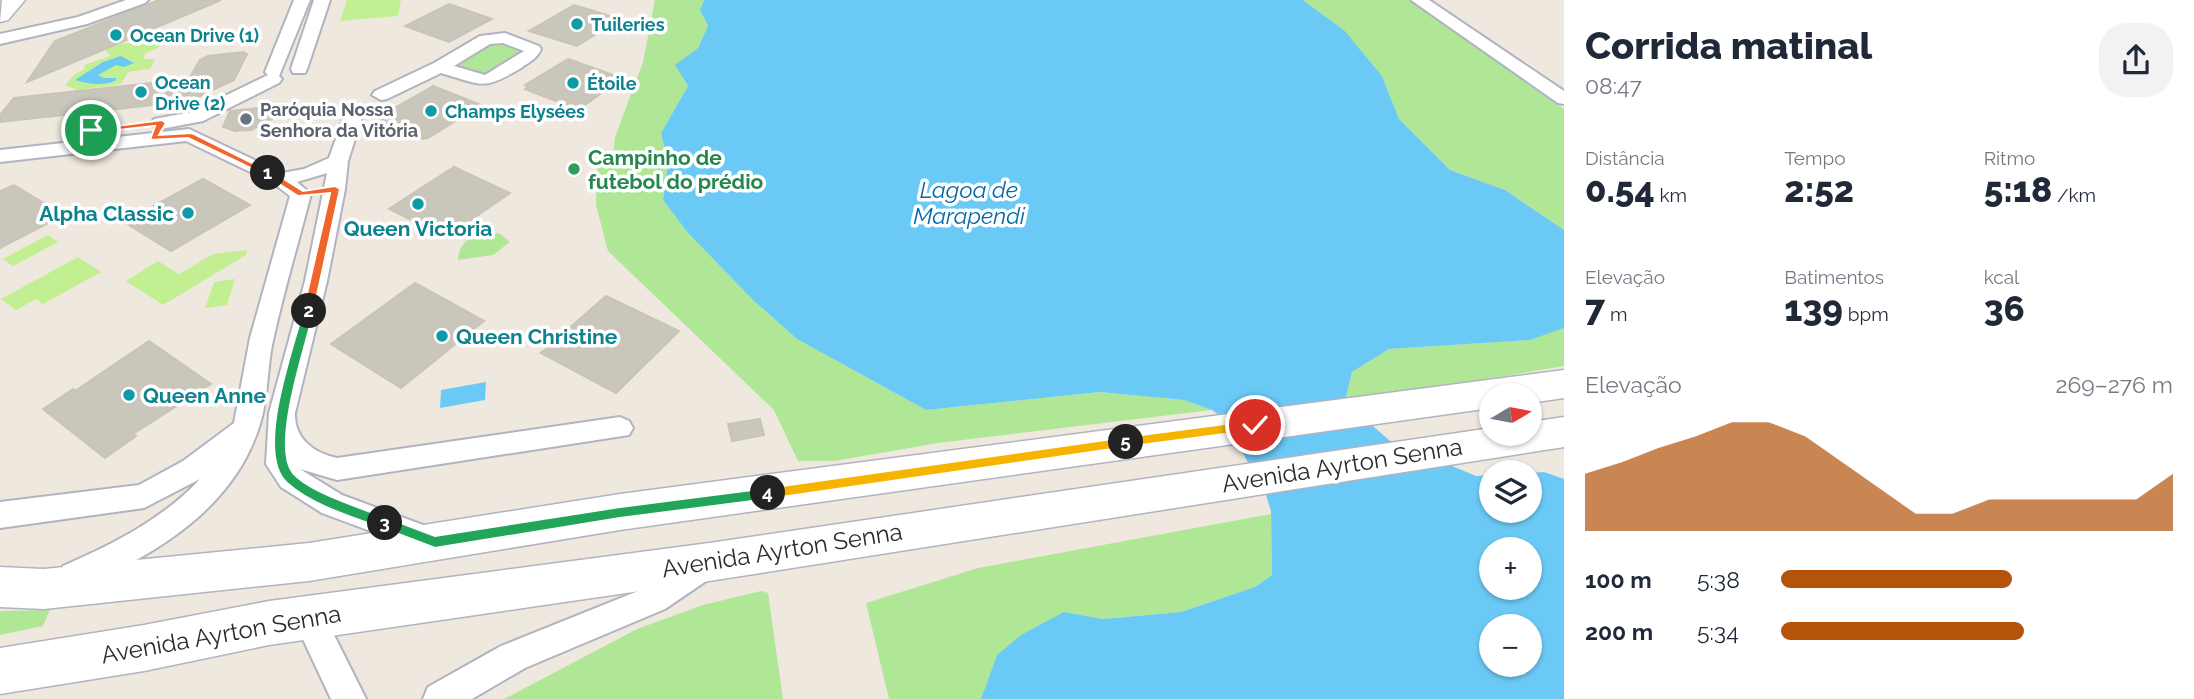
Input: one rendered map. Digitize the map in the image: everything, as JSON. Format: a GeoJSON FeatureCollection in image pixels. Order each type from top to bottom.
{"type":"FeatureCollection","features":[{"type":"Feature","properties":{"kind":"main road"},"geometry":{"type":"LineString","coordinates":[[0,9],[7,0]]}},
{"type":"Feature","properties":{"kind":"main road"},"geometry":{"type":"LineString","coordinates":[[0,15],[14,0]]}},
{"type":"Feature","properties":{"kind":"main road"},"geometry":{"type":"LineString","coordinates":[[0,587],[44,589],[260,568],[620,512],[1564,384]]}},
{"type":"Feature","properties":{"kind":"main road","name":"Avenida Ayrton Senna"},"geometry":{"type":"LineString","coordinates":[[0,671],[309,618],[709,562],[1557,433]]}},
{"type":"Feature","properties":{"kind":"street"},"geometry":{"type":"LineString","coordinates":[[0,39],[35,29],[81,21],[140,0]]}},
{"type":"Feature","properties":{"kind":"street"},"geometry":{"type":"LineString","coordinates":[[273,76],[302,0]]}},
{"type":"Feature","properties":{"kind":"street"},"geometry":{"type":"LineString","coordinates":[[0,140],[193,126],[289,67],[299,69],[322,0]]}},
{"type":"Feature","properties":{"kind":"street"},"geometry":{"type":"LineString","coordinates":[[1419,0],[1564,99]]}},
{"type":"Feature","properties":{"kind":"street"},"geometry":{"type":"LineString","coordinates":[[1443,0],[1564,81]]}},
{"type":"Feature","properties":{"kind":"street"},"geometry":{"type":"LineString","coordinates":[[381,95],[440,67]]}},
{"type":"Feature","properties":{"kind":"street"},"geometry":{"type":"LineString","coordinates":[[355,111],[338,161],[316,281],[282,413],[280,464],[291,479],[332,504],[435,542]]}},
{"type":"Feature","properties":{"kind":"street"},"geometry":{"type":"LineString","coordinates":[[193,126],[301,194],[335,189]]}},
{"type":"Feature","properties":{"kind":"street"},"geometry":{"type":"LineString","coordinates":[[0,156],[157,130]]}},
{"type":"Feature","properties":{"kind":"street"},"geometry":{"type":"LineString","coordinates":[[281,179],[309,174],[338,161]]}},
{"type":"Feature","properties":{"kind":"street"},"geometry":{"type":"LineString","coordinates":[[44,589],[126,554],[153,538],[200,500],[229,459],[246,426],[257,360],[301,194]]}},
{"type":"Feature","properties":{"kind":"street"},"geometry":{"type":"LineString","coordinates":[[276,285],[316,281]]}},
{"type":"Feature","properties":{"kind":"street"},"geometry":{"type":"LineString","coordinates":[[282,413],[289,445],[303,459],[337,469],[620,428]]}},
{"type":"Feature","properties":{"kind":"street"},"geometry":{"type":"LineString","coordinates":[[0,515],[144,496],[193,468],[246,426]]}},
{"type":"Feature","properties":{"kind":"street"},"geometry":{"type":"LineString","coordinates":[[332,504],[335,489],[357,468]]}},
{"type":"Feature","properties":{"kind":"street"},"geometry":{"type":"LineString","coordinates":[[144,496],[153,538]]}},
{"type":"Feature","properties":{"kind":"street"},"geometry":{"type":"LineString","coordinates":[[440,699],[513,657],[654,599],[709,562]]}},
{"type":"Feature","properties":{"kind":"street"},"geometry":{"type":"LineString","coordinates":[[309,618],[349,699]]}},
{"type":"Feature","properties":{"kind":"green space"},"geometry":{"type":"Polygon","coordinates":[[[347,0],[401,0],[398,16],[340,21],[347,0]]]}},
{"type":"Feature","properties":{"kind":"green space"},"geometry":{"type":"Polygon","coordinates":[[[655,0],[704,0],[700,10],[708,26],[698,48],[676,65],[688,86],[661,133],[668,163],[663,200],[688,233],[754,301],[797,339],[926,410],[1100,392],[1184,400],[1212,410],[938,443],[834,461],[798,461],[774,410],[608,251],[596,205],[597,163],[613,160],[615,137],[643,62],[655,0]]]}},
{"type":"Feature","properties":{"kind":"green space"},"geometry":{"type":"Polygon","coordinates":[[[1303,0],[1409,0],[1564,109],[1564,230],[1505,190],[1450,170],[1399,119],[1382,76],[1345,31],[1303,0]]]}},
{"type":"Feature","properties":{"kind":"green space"},"geometry":{"type":"Polygon","coordinates":[[[151,39],[163,45],[145,54],[143,59],[155,59],[150,69],[128,72],[121,84],[77,90],[65,85],[75,74],[85,69],[84,65],[111,56],[104,50],[116,45],[136,45],[151,39]]]}},
{"type":"Feature","properties":{"kind":"green space"},"geometry":{"type":"Polygon","coordinates":[[[494,40],[531,51],[488,78],[451,66],[494,40]]]}},
{"type":"Feature","properties":{"kind":"green space"},"geometry":{"type":"Polygon","coordinates":[[[489,231],[500,234],[510,242],[493,255],[458,260],[461,248],[468,240],[489,231]]]}},
{"type":"Feature","properties":{"kind":"green space"},"geometry":{"type":"Polygon","coordinates":[[[48,235],[58,242],[13,266],[3,259],[48,235]]]}},
{"type":"Feature","properties":{"kind":"green space"},"geometry":{"type":"Polygon","coordinates":[[[247,250],[246,255],[163,305],[126,281],[158,261],[179,274],[213,254],[247,250]]]}},
{"type":"Feature","properties":{"kind":"green space"},"geometry":{"type":"Polygon","coordinates":[[[78,257],[101,272],[43,304],[36,299],[16,310],[1,299],[78,257]]]}},
{"type":"Feature","properties":{"kind":"green space"},"geometry":{"type":"Polygon","coordinates":[[[235,279],[227,305],[205,308],[214,282],[235,279]]]}},
{"type":"Feature","properties":{"kind":"green space"},"geometry":{"type":"Polygon","coordinates":[[[1564,328],[1564,366],[1345,403],[1352,372],[1389,349],[1529,340],[1564,328]]]}},
{"type":"Feature","properties":{"kind":"green space"},"geometry":{"type":"Polygon","coordinates":[[[1271,514],[1272,575],[1255,587],[1181,612],[1103,619],[1064,612],[997,655],[981,699],[889,699],[866,603],[978,568],[1271,514]]]}},
{"type":"Feature","properties":{"kind":"green space"},"geometry":{"type":"Polygon","coordinates":[[[761,591],[768,593],[783,699],[504,699],[637,629],[703,605],[761,591]]]}},
{"type":"Feature","properties":{"kind":"green space"},"geometry":{"type":"Polygon","coordinates":[[[50,610],[43,626],[0,635],[0,611],[50,610]]]}},
{"type":"Feature","properties":{"kind":"water","name":"Lagoa de Marapendi"},"geometry":{"type":"Polygon","coordinates":[[[704,0],[1303,0],[1345,31],[1382,76],[1399,119],[1450,170],[1505,190],[1564,230],[1564,328],[1530,340],[1389,349],[1352,372],[1345,402],[1389,440],[1479,476],[1479,523],[1542,523],[1542,472],[1564,479],[1564,699],[981,699],[997,655],[1021,635],[1064,612],[1103,619],[1181,612],[1255,587],[1272,575],[1271,511],[1266,495],[1224,419],[1212,410],[1184,400],[1100,392],[926,410],[797,339],[754,301],[688,233],[663,200],[668,163],[661,133],[688,86],[675,65],[698,48],[708,26],[700,10],[704,0]]]}},
{"type":"Feature","properties":{"kind":"water"},"geometry":{"type":"Polygon","coordinates":[[[121,56],[134,63],[124,67],[116,65],[98,75],[103,78],[117,78],[115,81],[95,84],[75,80],[103,62],[121,56]]]}},
{"type":"Feature","properties":{"kind":"water"},"geometry":{"type":"Polygon","coordinates":[[[486,382],[485,400],[440,408],[441,390],[486,382]]]}},
{"type":"Feature","properties":{"kind":"building","name":"Ocean Drive (1)"},"geometry":{"type":"Polygon","coordinates":[[[159,0],[221,0],[27,82],[55,41],[159,0]]]}},
{"type":"Feature","properties":{"kind":"building"},"geometry":{"type":"Polygon","coordinates":[[[449,4],[492,19],[449,42],[405,26],[449,4]]]}},
{"type":"Feature","properties":{"kind":"building","name":"Tuileries"},"geometry":{"type":"Polygon","coordinates":[[[574,5],[620,19],[577,46],[529,31],[574,5]]]}},
{"type":"Feature","properties":{"kind":"building","name":"Ocean Drive (2)"},"geometry":{"type":"Polygon","coordinates":[[[243,52],[247,54],[234,80],[189,101],[0,122],[0,115],[14,98],[189,79],[200,60],[208,56],[243,52]]]}},
{"type":"Feature","properties":{"kind":"building","name":"Étoile"},"geometry":{"type":"Polygon","coordinates":[[[568,59],[619,77],[616,79],[620,80],[582,107],[574,108],[525,89],[528,86],[525,85],[568,59]]]}},
{"type":"Feature","properties":{"kind":"building","name":"Champs Elysées"},"geometry":{"type":"Polygon","coordinates":[[[433,86],[481,105],[428,138],[422,139],[378,120],[382,118],[379,117],[433,86]]]}},
{"type":"Feature","properties":{"kind":"building","name":"Paróquia Nossa Senhora da Vitória"},"geometry":{"type":"Polygon","coordinates":[[[258,108],[277,116],[251,130],[235,131],[223,127],[230,111],[258,108]]]}},
{"type":"Feature","properties":{"kind":"building","name":"Queen Victoria"},"geometry":{"type":"Polygon","coordinates":[[[454,167],[510,193],[446,237],[389,209],[454,167]]]}},
{"type":"Feature","properties":{"kind":"building","name":"Alpha Classic"},"geometry":{"type":"Polygon","coordinates":[[[203,179],[250,205],[171,251],[124,222],[203,179]]]}},
{"type":"Feature","properties":{"kind":"building"},"geometry":{"type":"Polygon","coordinates":[[[14,185],[60,213],[55,216],[58,218],[0,248],[0,191],[14,185]]]}},
{"type":"Feature","properties":{"kind":"building","name":"Queen Christine"},"geometry":{"type":"Polygon","coordinates":[[[415,283],[484,321],[401,388],[331,344],[415,283]]]}},
{"type":"Feature","properties":{"kind":"building"},"geometry":{"type":"Polygon","coordinates":[[[606,296],[679,331],[616,393],[541,353],[606,296]]]}},
{"type":"Feature","properties":{"kind":"building","name":"Queen Anne"},"geometry":{"type":"Polygon","coordinates":[[[149,341],[211,384],[133,434],[136,436],[105,458],[43,409],[73,389],[75,391],[149,341]]]}},
{"type":"Feature","properties":{"kind":"building"},"geometry":{"type":"Polygon","coordinates":[[[760,419],[764,435],[732,441],[728,424],[760,419]]]}},
{"type":"Feature","properties":{"kind":"place","name":"Tuileries"},"geometry":{"type":"Point","coordinates":[577,24]}},
{"type":"Feature","properties":{"kind":"place","name":"Ocean Drive (1)"},"geometry":{"type":"Point","coordinates":[116,35]}},
{"type":"Feature","properties":{"kind":"place","name":"Étoile"},"geometry":{"type":"Point","coordinates":[573,83]}},
{"type":"Feature","properties":{"kind":"place","name":"Ocean Drive (2)"},"geometry":{"type":"Point","coordinates":[141,92]}},
{"type":"Feature","properties":{"kind":"place","name":"Champs Elysées"},"geometry":{"type":"Point","coordinates":[431,111]}},
{"type":"Feature","properties":{"kind":"place","name":"Paróquia Nossa Senhora da Vitória"},"geometry":{"type":"Point","coordinates":[246,119]}},
{"type":"Feature","properties":{"kind":"place","name":"Campinho de futebol do prédio"},"geometry":{"type":"Point","coordinates":[574,169]}},
{"type":"Feature","properties":{"kind":"place","name":"Queen Victoria"},"geometry":{"type":"Point","coordinates":[418,204]}},
{"type":"Feature","properties":{"kind":"place","name":"Alpha Classic"},"geometry":{"type":"Point","coordinates":[188,213]}},
{"type":"Feature","properties":{"kind":"place","name":"Queen Christine"},"geometry":{"type":"Point","coordinates":[442,336]}},
{"type":"Feature","properties":{"kind":"place","name":"Queen Anne"},"geometry":{"type":"Point","coordinates":[129,395]}},
{"type":"Feature","properties":{"kind":"route"},"geometry":{"type":"LineString","coordinates":[[91,130],[162,123],[153,138],[189,135],[281,179],[301,194],[335,189],[312,301],[282,413],[280,464],[291,479],[332,504],[435,542],[620,512],[1255,425]]}}]}
